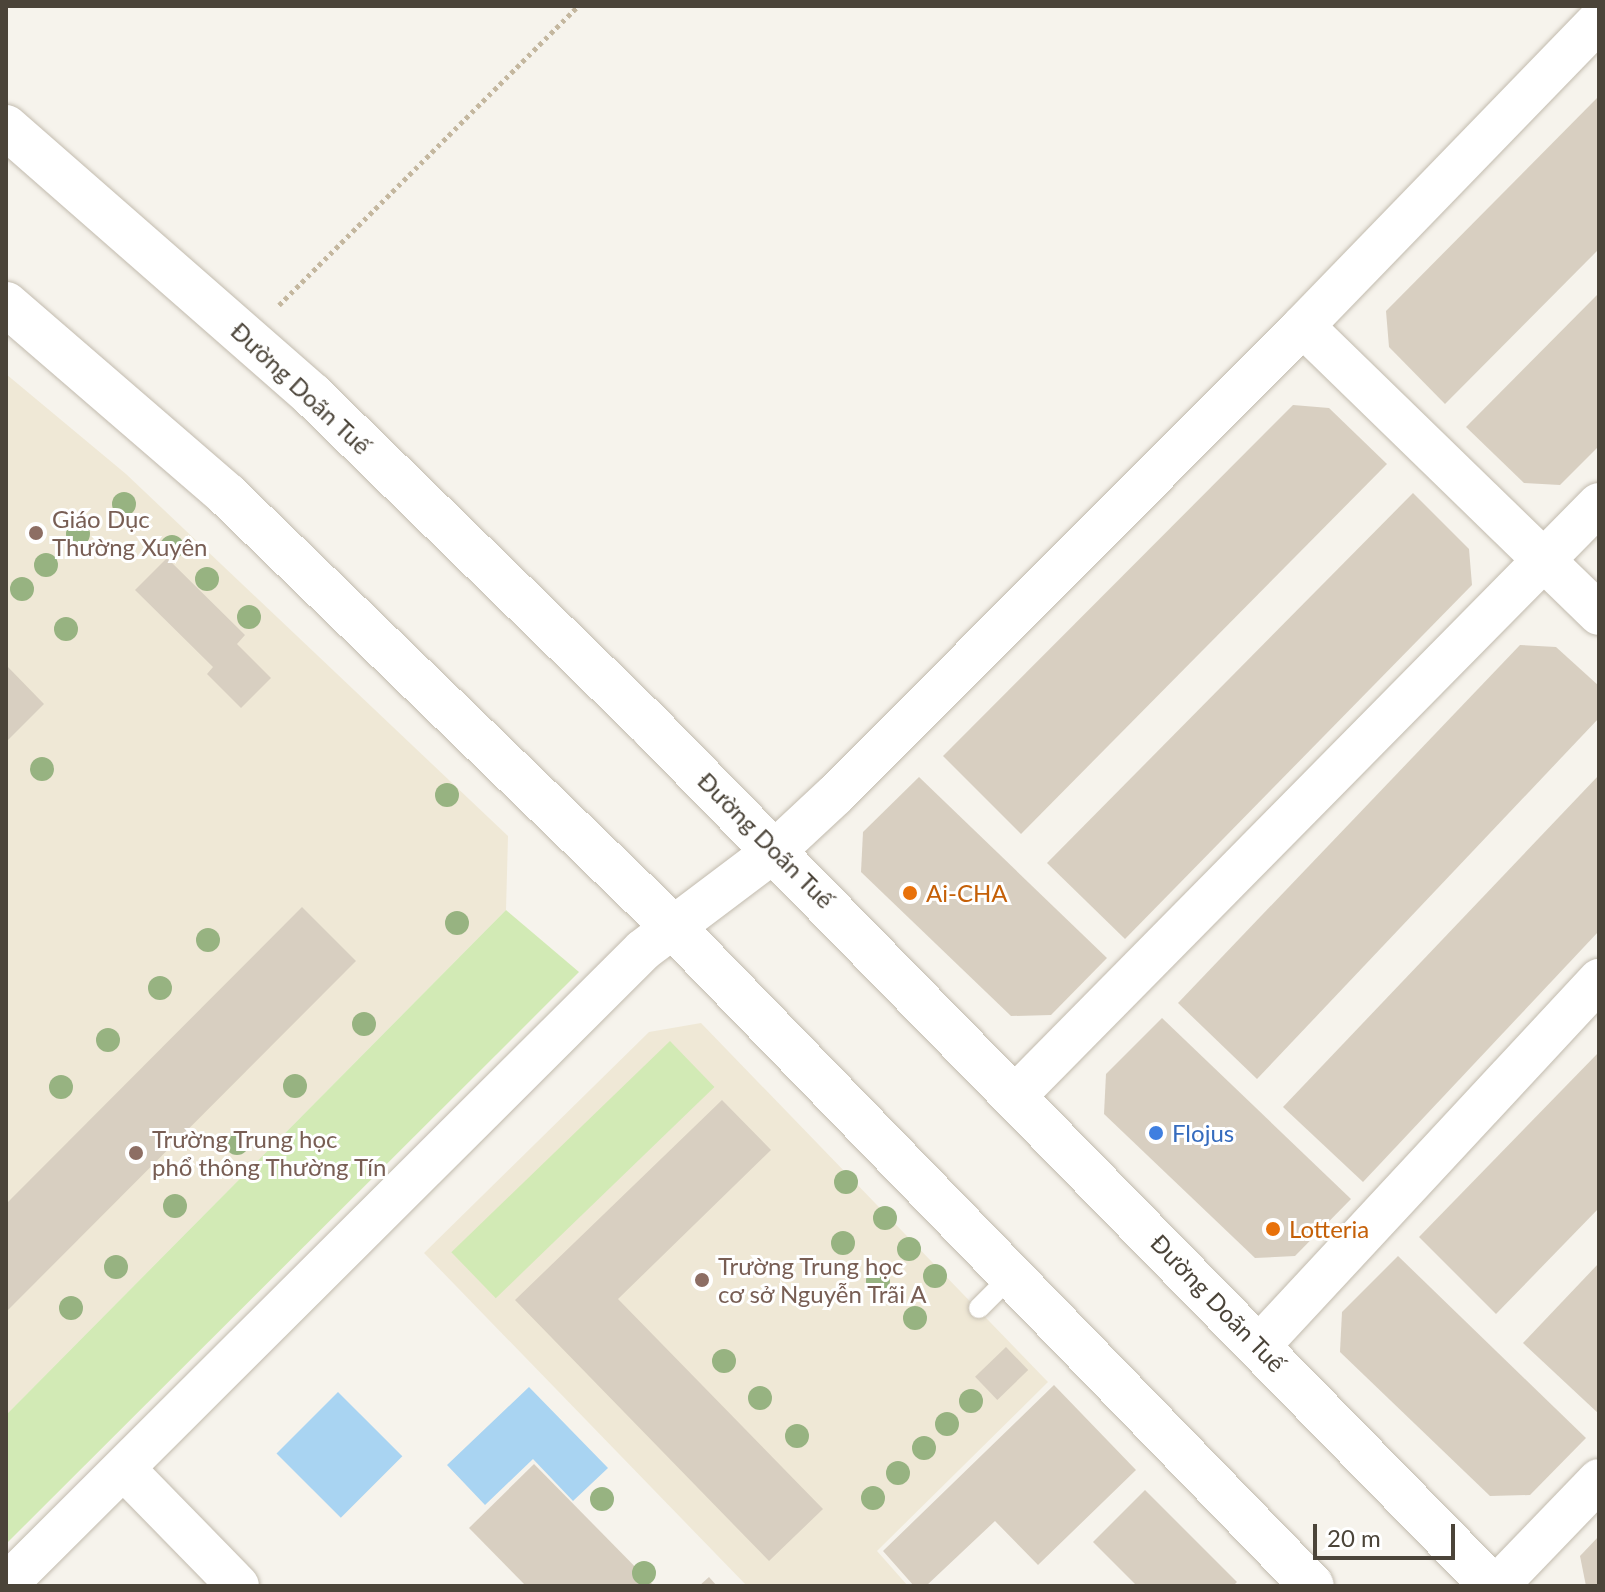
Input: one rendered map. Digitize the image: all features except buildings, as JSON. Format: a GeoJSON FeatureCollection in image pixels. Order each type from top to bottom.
{"type":"FeatureCollection","features":[{"type":"Feature","properties":{"kind":"street"},"geometry":{"type":"LineString","coordinates":[[6,1585],[672,926],[777,849],[1303,326],[1599,21]]}},
{"type":"Feature","properties":{"kind":"street","name":"Đường Doãn Tuế"},"geometry":{"type":"LineString","coordinates":[[6,127],[312,395],[777,849],[1494,1586]]}},
{"type":"Feature","properties":{"kind":"street"},"geometry":{"type":"LineString","coordinates":[[6,304],[227,495],[672,926],[1312,1586]]}},
{"type":"Feature","properties":{"kind":"street"},"geometry":{"type":"LineString","coordinates":[[1303,326],[1599,614]]}},
{"type":"Feature","properties":{"kind":"street"},"geometry":{"type":"LineString","coordinates":[[1016,1095],[1599,504]]}},
{"type":"Feature","properties":{"kind":"street"},"geometry":{"type":"LineString","coordinates":[[1259,1346],[1599,980]]}},
{"type":"Feature","properties":{"kind":"street"},"geometry":{"type":"LineString","coordinates":[[124,1469],[238,1586]]}},
{"type":"Feature","properties":{"kind":"street"},"geometry":{"type":"LineString","coordinates":[[1494,1586],[1599,1480]]}},
{"type":"Feature","properties":{"kind":"lane"},"geometry":{"type":"LineString","coordinates":[[979,1308],[1011,1276]]}},
{"type":"Feature","properties":{"kind":"path"},"geometry":{"type":"LineString","coordinates":[[266,317],[578,6]]}},
{"type":"Feature","properties":{"kind":"shaded area","name":"Trường Trung học phổ thông Thường Tín"},"geometry":{"type":"Polygon","coordinates":[[[6,374],[126,474],[508,836],[506,910],[6,1415],[6,374]]]}},
{"type":"Feature","properties":{"kind":"shaded area","name":"Trường Trung học cơ sở Nguyễn Trãi A"},"geometry":{"type":"Polygon","coordinates":[[[701,1023],[1048,1382],[877,1551],[908,1586],[747,1586],[424,1253],[649,1032],[701,1023]]]}},
{"type":"Feature","properties":{"kind":"green space"},"geometry":{"type":"Polygon","coordinates":[[[506,910],[579,972],[6,1544],[6,1415],[506,910]]]}},
{"type":"Feature","properties":{"kind":"green space"},"geometry":{"type":"Polygon","coordinates":[[[670,1041],[714,1087],[496,1298],[451,1252],[670,1041]]]}},
{"type":"Feature","properties":{"kind":"water"},"geometry":{"type":"Polygon","coordinates":[[[529,1387],[608,1468],[573,1501],[533,1459],[485,1505],[447,1465],[529,1387]]]}},
{"type":"Feature","properties":{"kind":"water"},"geometry":{"type":"Polygon","coordinates":[[[338,1392],[402,1456],[341,1518],[276,1454],[338,1392]]]}},
{"type":"Feature","properties":{"kind":"place","name":"Giáo Dục Thường Xuyên"},"geometry":{"type":"Point","coordinates":[36,533]}},
{"type":"Feature","properties":{"kind":"place","name":"Ai-CHA"},"geometry":{"type":"Point","coordinates":[910,893]}},
{"type":"Feature","properties":{"kind":"place","name":"Flojus"},"geometry":{"type":"Point","coordinates":[1156,1133]}},
{"type":"Feature","properties":{"kind":"place","name":"Trường Trung học phổ thông Thường Tín"},"geometry":{"type":"Point","coordinates":[136,1153]}},
{"type":"Feature","properties":{"kind":"place","name":"Lotteria"},"geometry":{"type":"Point","coordinates":[1273,1229]}},
{"type":"Feature","properties":{"kind":"place","name":"Trường Trung học cơ sở Nguyễn Trãi A"},"geometry":{"type":"Point","coordinates":[702,1280]}}]}
